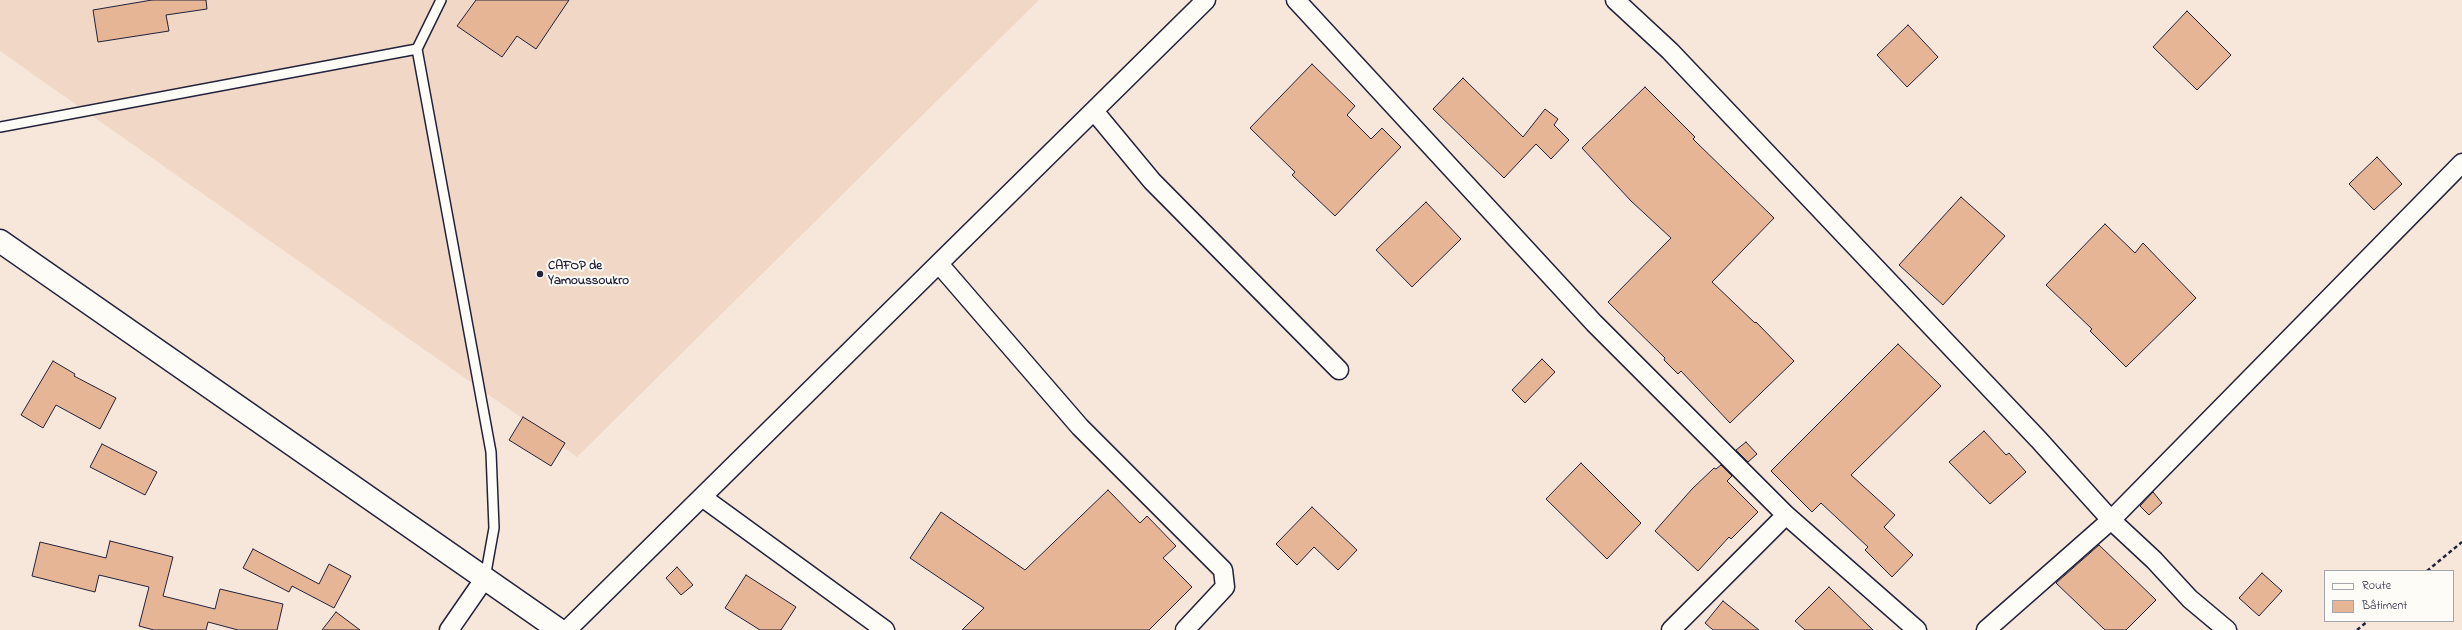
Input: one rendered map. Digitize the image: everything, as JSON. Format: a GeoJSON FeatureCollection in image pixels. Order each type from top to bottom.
{"type":"FeatureCollection","features":[{"type":"Feature","properties":{"kind":"street"},"geometry":{"type":"LineString","coordinates":[[567,630],[1206,0]]}},
{"type":"Feature","properties":{"kind":"street"},"geometry":{"type":"LineString","coordinates":[[1296,0],[1594,323],[1786,515],[1917,630]]}},
{"type":"Feature","properties":{"kind":"street"},"geometry":{"type":"LineString","coordinates":[[1615,0],[1670,51],[2039,440],[2111,520],[2154,560],[2190,599],[2227,630]]}},
{"type":"Feature","properties":{"kind":"street"},"geometry":{"type":"LineString","coordinates":[[1094,111],[1152,181],[1339,370]]}},
{"type":"Feature","properties":{"kind":"street"},"geometry":{"type":"LineString","coordinates":[[1986,630],[2111,520],[2462,163]]}},
{"type":"Feature","properties":{"kind":"street"},"geometry":{"type":"LineString","coordinates":[[0,241],[558,630]]}},
{"type":"Feature","properties":{"kind":"street"},"geometry":{"type":"LineString","coordinates":[[939,264],[1080,427],[1223,570],[1225,587],[1185,630]]}},
{"type":"Feature","properties":{"kind":"street"},"geometry":{"type":"LineString","coordinates":[[702,497],[885,630]]}},
{"type":"Feature","properties":{"kind":"street"},"geometry":{"type":"LineString","coordinates":[[1671,630],[1786,515]]}},
{"type":"Feature","properties":{"kind":"street"},"geometry":{"type":"LineString","coordinates":[[449,630],[485,578]]}},
{"type":"Feature","properties":{"kind":"lane"},"geometry":{"type":"LineString","coordinates":[[442,0],[417,49],[491,452],[494,528],[485,578]]}},
{"type":"Feature","properties":{"kind":"lane"},"geometry":{"type":"LineString","coordinates":[[0,127],[417,49]]}},
{"type":"Feature","properties":{"kind":"path"},"geometry":{"type":"LineString","coordinates":[[2428,570],[2462,542]]}},
{"type":"Feature","properties":{"kind":"path"},"geometry":{"type":"LineString","coordinates":[[2357,630],[2367,622]]}},
{"type":"Feature","properties":{"kind":"shaded area","name":"CAFOP de Yamoussoukro"},"geometry":{"type":"Polygon","coordinates":[[[0,0],[1039,0],[577,457],[0,51],[0,0]]]}},
{"type":"Feature","properties":{"kind":"building"},"geometry":{"type":"Polygon","coordinates":[[[152,0],[206,0],[207,9],[166,15],[169,31],[98,42],[93,10],[152,0]]]}},
{"type":"Feature","properties":{"kind":"building"},"geometry":{"type":"Polygon","coordinates":[[[476,0],[569,0],[536,49],[517,36],[502,57],[457,26],[476,0]]]}},
{"type":"Feature","properties":{"kind":"building"},"geometry":{"type":"Polygon","coordinates":[[[2187,11],[2231,55],[2197,90],[2153,47],[2187,11]]]}},
{"type":"Feature","properties":{"kind":"building"},"geometry":{"type":"Polygon","coordinates":[[[1908,25],[1938,57],[1907,87],[1877,55],[1908,25]]]}},
{"type":"Feature","properties":{"kind":"building"},"geometry":{"type":"Polygon","coordinates":[[[1312,64],[1355,106],[1347,115],[1371,139],[1382,128],[1401,147],[1335,216],[1292,175],[1295,172],[1250,128],[1312,64]]]}},
{"type":"Feature","properties":{"kind":"building"},"geometry":{"type":"Polygon","coordinates":[[[1463,78],[1523,137],[1545,109],[1558,119],[1554,125],[1569,140],[1551,159],[1536,144],[1504,178],[1433,109],[1463,78]]]}},
{"type":"Feature","properties":{"kind":"building"},"geometry":{"type":"Polygon","coordinates":[[[1645,87],[1695,137],[1693,139],[1774,218],[1712,282],[1755,323],[1756,322],[1794,361],[1730,423],[1681,371],[1678,374],[1664,360],[1665,358],[1608,302],[1671,238],[1631,201],[1582,148],[1645,87]]]}},
{"type":"Feature","properties":{"kind":"building"},"geometry":{"type":"Polygon","coordinates":[[[2377,157],[2402,184],[2374,210],[2349,184],[2377,157]]]}},
{"type":"Feature","properties":{"kind":"building"},"geometry":{"type":"Polygon","coordinates":[[[1961,197],[2005,236],[1943,305],[1899,265],[1961,197]]]}},
{"type":"Feature","properties":{"kind":"building"},"geometry":{"type":"Polygon","coordinates":[[[1426,202],[1461,239],[1412,287],[1376,250],[1426,202]]]}},
{"type":"Feature","properties":{"kind":"building"},"geometry":{"type":"Polygon","coordinates":[[[2105,224],[2135,253],[2143,243],[2196,298],[2126,367],[2090,331],[2092,329],[2046,285],[2105,224]]]}},
{"type":"Feature","properties":{"kind":"building"},"geometry":{"type":"Polygon","coordinates":[[[1898,344],[1941,386],[1851,475],[1895,515],[1884,527],[1913,555],[1892,577],[1865,550],[1868,547],[1821,503],[1812,512],[1771,471],[1898,344]]]}},
{"type":"Feature","properties":{"kind":"building"},"geometry":{"type":"Polygon","coordinates":[[[1542,359],[1555,372],[1525,403],[1512,390],[1542,359]]]}},
{"type":"Feature","properties":{"kind":"building"},"geometry":{"type":"Polygon","coordinates":[[[53,361],[75,374],[74,376],[116,398],[100,429],[56,405],[43,428],[21,415],[53,361]]]}},
{"type":"Feature","properties":{"kind":"building"},"geometry":{"type":"Polygon","coordinates":[[[523,417],[565,443],[551,466],[509,440],[523,417]]]}},
{"type":"Feature","properties":{"kind":"building"},"geometry":{"type":"Polygon","coordinates":[[[1984,431],[2006,455],[2009,453],[2026,472],[1990,504],[1949,462],[1984,431]]]}},
{"type":"Feature","properties":{"kind":"building"},"geometry":{"type":"Polygon","coordinates":[[[1746,442],[1757,454],[1748,462],[1736,450],[1746,442]]]}},
{"type":"Feature","properties":{"kind":"building"},"geometry":{"type":"Polygon","coordinates":[[[102,444],[157,472],[145,495],[90,467],[102,444]]]}},
{"type":"Feature","properties":{"kind":"building"},"geometry":{"type":"Polygon","coordinates":[[[1581,463],[1641,523],[1607,559],[1546,499],[1581,463]]]}},
{"type":"Feature","properties":{"kind":"building"},"geometry":{"type":"Polygon","coordinates":[[[1721,465],[1732,476],[1727,481],[1758,512],[1731,539],[1729,537],[1698,571],[1655,531],[1692,489],[1714,468],[1716,469],[1721,465]]]}},
{"type":"Feature","properties":{"kind":"building"},"geometry":{"type":"Polygon","coordinates":[[[1108,490],[1140,523],[1147,516],[1176,546],[1163,558],[1192,587],[1149,630],[962,630],[984,608],[910,558],[941,512],[1025,570],[1108,490]]]}},
{"type":"Feature","properties":{"kind":"building"},"geometry":{"type":"Polygon","coordinates":[[[2153,492],[2162,503],[2149,515],[2140,506],[2153,492]]]}},
{"type":"Feature","properties":{"kind":"building"},"geometry":{"type":"Polygon","coordinates":[[[1312,507],[1357,550],[1338,570],[1314,547],[1297,565],[1276,544],[1312,507]]]}},
{"type":"Feature","properties":{"kind":"building"},"geometry":{"type":"Polygon","coordinates":[[[110,541],[173,557],[163,596],[215,609],[220,589],[283,604],[277,630],[238,630],[208,622],[206,630],[154,630],[139,626],[149,587],[99,575],[95,592],[32,576],[40,542],[106,558],[110,541]]]}},
{"type":"Feature","properties":{"kind":"building"},"geometry":{"type":"Polygon","coordinates":[[[2099,545],[2156,600],[2126,630],[2105,630],[2056,583],[2099,545]]]}},
{"type":"Feature","properties":{"kind":"building"},"geometry":{"type":"Polygon","coordinates":[[[253,549],[319,584],[329,564],[351,576],[334,608],[292,586],[289,592],[243,568],[253,549]]]}},
{"type":"Feature","properties":{"kind":"building"},"geometry":{"type":"Polygon","coordinates":[[[677,567],[693,585],[681,595],[666,578],[677,567]]]}},
{"type":"Feature","properties":{"kind":"building"},"geometry":{"type":"Polygon","coordinates":[[[2262,573],[2282,591],[2259,616],[2239,598],[2262,573]]]}},
{"type":"Feature","properties":{"kind":"building"},"geometry":{"type":"Polygon","coordinates":[[[746,575],[796,607],[781,630],[760,630],[725,608],[746,575]]]}},
{"type":"Feature","properties":{"kind":"building"},"geometry":{"type":"Polygon","coordinates":[[[1829,587],[1873,630],[1805,630],[1795,621],[1829,587]]]}},
{"type":"Feature","properties":{"kind":"building"},"geometry":{"type":"Polygon","coordinates":[[[1723,601],[1759,630],[1713,630],[1705,623],[1723,601]]]}},
{"type":"Feature","properties":{"kind":"building"},"geometry":{"type":"Polygon","coordinates":[[[336,612],[360,630],[322,630],[336,612]]]}},
{"type":"Feature","properties":{"kind":"place","name":"CAFOP de Yamoussoukro"},"geometry":{"type":"Point","coordinates":[540,274]}}]}
